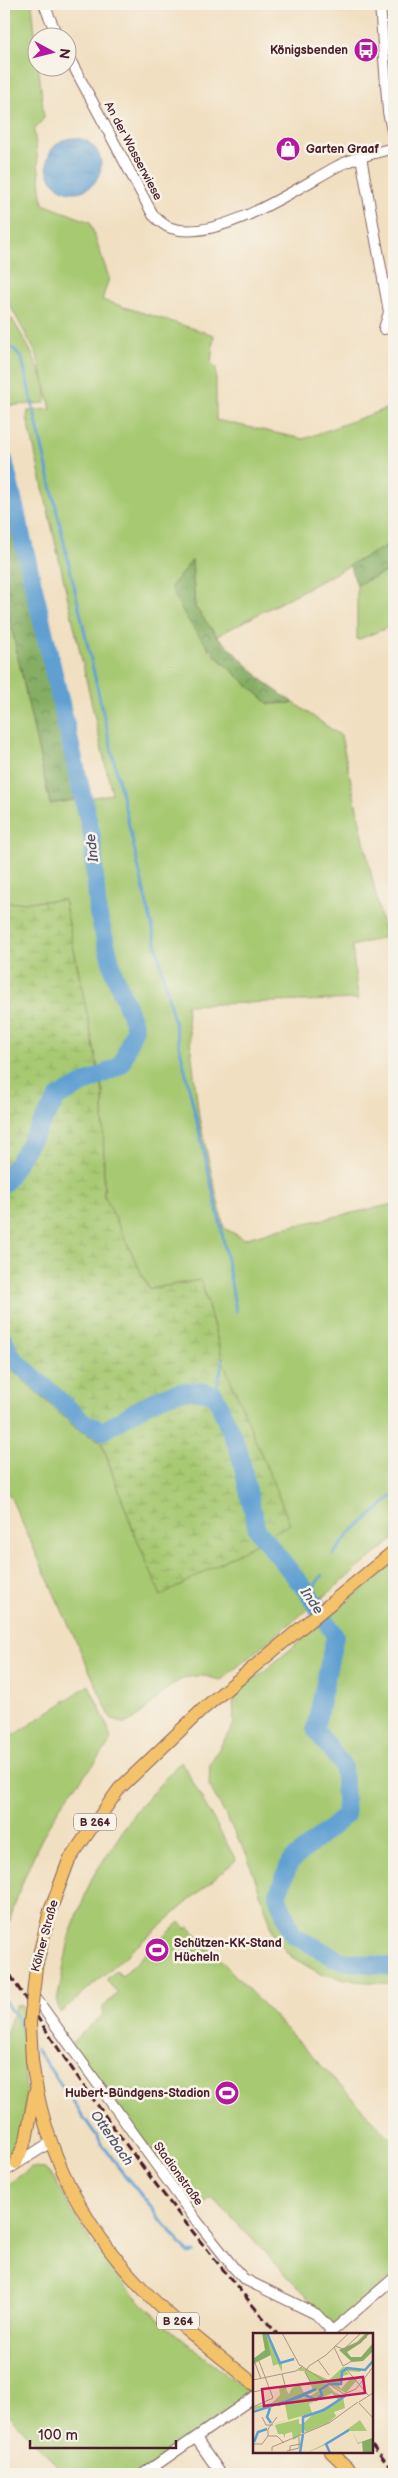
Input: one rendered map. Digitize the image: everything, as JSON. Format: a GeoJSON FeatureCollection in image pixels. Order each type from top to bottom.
{"type":"FeatureCollection","features":[{"type":"Feature","properties":{"kind":"main road","name":"Kölner Straße"},"geometry":{"type":"LineString","coordinates":[[253,2383],[177,2321],[143,2289],[120,2264],[69,2188],[51,2142],[36,2086],[32,2060],[30,2023],[36,1967],[50,1911],[68,1860],[119,1788],[204,1708],[394,1551]]}},
{"type":"Feature","properties":{"kind":"main road"},"geometry":{"type":"LineString","coordinates":[[16,2163],[24,2148],[30,2126],[36,2086]]}},
{"type":"Feature","properties":{"kind":"main road"},"geometry":{"type":"LineString","coordinates":[[332,2453],[354,2474]]}},
{"type":"Feature","properties":{"kind":"street"},"geometry":{"type":"LineString","coordinates":[[44,4],[54,28]]}},
{"type":"Feature","properties":{"kind":"street"},"geometry":{"type":"LineString","coordinates":[[380,4],[388,112],[394,140]]}},
{"type":"Feature","properties":{"kind":"street","name":"An der Wasserwiese"},"geometry":{"type":"LineString","coordinates":[[78,75],[153,215],[171,228],[188,230],[208,228],[235,219],[285,198],[337,166],[361,157]]}},
{"type":"Feature","properties":{"kind":"street"},"geometry":{"type":"LineString","coordinates":[[384,329],[389,312],[361,157],[394,148]]}},
{"type":"Feature","properties":{"kind":"street","name":"Stadionstraße"},"geometry":{"type":"LineString","coordinates":[[35,1997],[196,2220],[244,2279],[316,2314],[330,2333],[394,2278]]}},
{"type":"Feature","properties":{"kind":"street"},"geometry":{"type":"LineString","coordinates":[[4,2172],[51,2142]]}},
{"type":"Feature","properties":{"kind":"street"},"geometry":{"type":"LineString","coordinates":[[144,2474],[253,2398]]}},
{"type":"Feature","properties":{"kind":"street"},"geometry":{"type":"LineString","coordinates":[[196,2438],[221,2474]]}},
{"type":"Feature","properties":{"kind":"green space"},"geometry":{"type":"Polygon","coordinates":[[[4,4],[32,4],[35,28],[28,28],[28,78],[40,78],[44,118],[34,130],[43,204],[90,222],[109,278],[102,300],[214,335],[211,363],[216,368],[216,420],[303,439],[394,406],[394,542],[217,636],[195,607],[192,561],[171,587],[210,651],[269,704],[294,703],[341,736],[385,937],[352,946],[358,999],[186,1005],[199,1118],[224,1228],[244,1239],[278,1229],[394,1204],[394,1539],[221,1680],[201,1676],[177,1682],[143,1712],[124,1724],[111,1718],[4,1483],[4,1359],[7,1365],[78,1430],[101,1441],[134,1532],[223,1361],[201,1280],[149,1289],[104,1195],[103,1093],[64,900],[4,903],[4,593],[50,804],[112,794],[27,417],[28,411],[51,409],[37,355],[5,296],[4,4]]]}},
{"type":"Feature","properties":{"kind":"green space"},"geometry":{"type":"Polygon","coordinates":[[[12,319],[40,372],[46,395],[45,403],[4,406],[4,324],[12,319]]]}},
{"type":"Feature","properties":{"kind":"green space"},"geometry":{"type":"Polygon","coordinates":[[[4,496],[76,799],[50,804],[4,593],[4,496]]]}},
{"type":"Feature","properties":{"kind":"green space"},"geometry":{"type":"Polygon","coordinates":[[[394,542],[394,568],[357,585],[349,565],[394,542]]]}},
{"type":"Feature","properties":{"kind":"green space"},"geometry":{"type":"Polygon","coordinates":[[[192,560],[195,607],[217,636],[268,685],[294,703],[269,704],[212,652],[190,623],[171,587],[192,560]]]}},
{"type":"Feature","properties":{"kind":"green space"},"geometry":{"type":"Polygon","coordinates":[[[394,568],[394,625],[357,640],[357,585],[394,568]]]}},
{"type":"Feature","properties":{"kind":"green space"},"geometry":{"type":"Polygon","coordinates":[[[64,900],[103,1093],[104,1195],[149,1289],[201,1280],[223,1361],[290,1524],[161,1596],[134,1532],[101,1441],[78,1430],[7,1365],[4,1359],[4,903],[64,900]]]}},
{"type":"Feature","properties":{"kind":"green space"},"geometry":{"type":"Polygon","coordinates":[[[394,1563],[394,1984],[356,1981],[321,1974],[290,1956],[275,1937],[247,1855],[209,1785],[210,1763],[234,1724],[233,1697],[394,1563]]]}},
{"type":"Feature","properties":{"kind":"green space"},"geometry":{"type":"Polygon","coordinates":[[[89,1685],[107,1725],[111,1739],[97,1761],[69,1794],[49,1825],[19,1891],[8,1926],[4,1928],[4,1742],[89,1685]]]}},
{"type":"Feature","properties":{"kind":"green space"},"geometry":{"type":"Polygon","coordinates":[[[181,1761],[236,1860],[60,2013],[57,2002],[70,1934],[92,1878],[135,1812],[181,1761]]]}},
{"type":"Feature","properties":{"kind":"green space","name":"Hubert-Bündgens-Stadion"},"geometry":{"type":"Polygon","coordinates":[[[180,1922],[186,1929],[189,1927],[394,2142],[394,2274],[335,2326],[212,2197],[197,2211],[70,2044],[103,2015],[103,2007],[118,1993],[106,1980],[116,1971],[122,1976],[180,1922]]]}},
{"type":"Feature","properties":{"kind":"green space"},"geometry":{"type":"Polygon","coordinates":[[[16,2005],[22,2006],[26,2100],[24,2130],[14,2148],[4,2159],[4,2040],[16,2005]]]}},
{"type":"Feature","properties":{"kind":"green space"},"geometry":{"type":"Polygon","coordinates":[[[31,2168],[45,2169],[50,2175],[93,2244],[110,2267],[141,2302],[177,2335],[251,2394],[141,2474],[64,2474],[4,2409],[4,2187],[31,2168]]]}},
{"type":"Feature","properties":{"kind":"water"},"geometry":{"type":"Polygon","coordinates":[[[74,138],[84,140],[93,146],[99,155],[101,165],[99,175],[93,184],[84,190],[74,192],[64,190],[55,184],[49,175],[47,165],[49,155],[55,146],[64,140],[74,138]]]}},
{"type":"Feature","properties":{"kind":"waterway"},"geometry":{"type":"LineString","coordinates":[[4,344],[14,349],[22,359],[221,1227],[236,1311]]}},
{"type":"Feature","properties":{"kind":"waterway","name":"Inde"},"geometry":{"type":"LineString","coordinates":[[4,460],[92,836],[98,913],[114,973],[135,1027],[121,1065],[58,1097],[4,1184]]}},
{"type":"Feature","properties":{"kind":"waterway","name":"Inde"},"geometry":{"type":"LineString","coordinates":[[4,1339],[13,1358],[85,1423],[103,1431],[143,1407],[171,1394],[185,1391],[200,1391],[215,1395],[239,1451],[257,1530],[309,1594],[335,1636],[315,1729],[343,1766],[346,1815],[290,1862],[277,1896],[293,1935],[341,1961],[394,1967]]}},
{"type":"Feature","properties":{"kind":"waterway"},"geometry":{"type":"LineString","coordinates":[[215,1395],[223,1359]]}},
{"type":"Feature","properties":{"kind":"waterway"},"geometry":{"type":"LineString","coordinates":[[333,1555],[350,1533],[394,1494]]}},
{"type":"Feature","properties":{"kind":"waterway"},"geometry":{"type":"LineString","coordinates":[[309,1594],[322,1575]]}},
{"type":"Feature","properties":{"kind":"waterway","name":"Otterbach"},"geometry":{"type":"LineString","coordinates":[[4,2000],[26,2033]]}},
{"type":"Feature","properties":{"kind":"waterway","name":"Otterbach"},"geometry":{"type":"LineString","coordinates":[[36,2049],[119,2168],[189,2254],[195,2252]]}},
{"type":"Feature","properties":{"kind":"railway"},"geometry":{"type":"LineString","coordinates":[[4,1965],[67,2061],[133,2154],[276,2333]]}},
{"type":"Feature","properties":{"kind":"railway"},"geometry":{"type":"LineString","coordinates":[[373,2446],[394,2472]]}},
{"type":"Feature","properties":{"kind":"place","name":"Königsbenden"},"geometry":{"type":"Point","coordinates":[366,50]}},
{"type":"Feature","properties":{"kind":"place","name":"Garten Graaf"},"geometry":{"type":"Point","coordinates":[288,149]}},
{"type":"Feature","properties":{"kind":"place","name":"Schützen-KK-Stand Hücheln"},"geometry":{"type":"Point","coordinates":[157,1950]}},
{"type":"Feature","properties":{"kind":"place","name":"Hubert-Bündgens-Stadion"},"geometry":{"type":"Point","coordinates":[227,2093]}}]}
